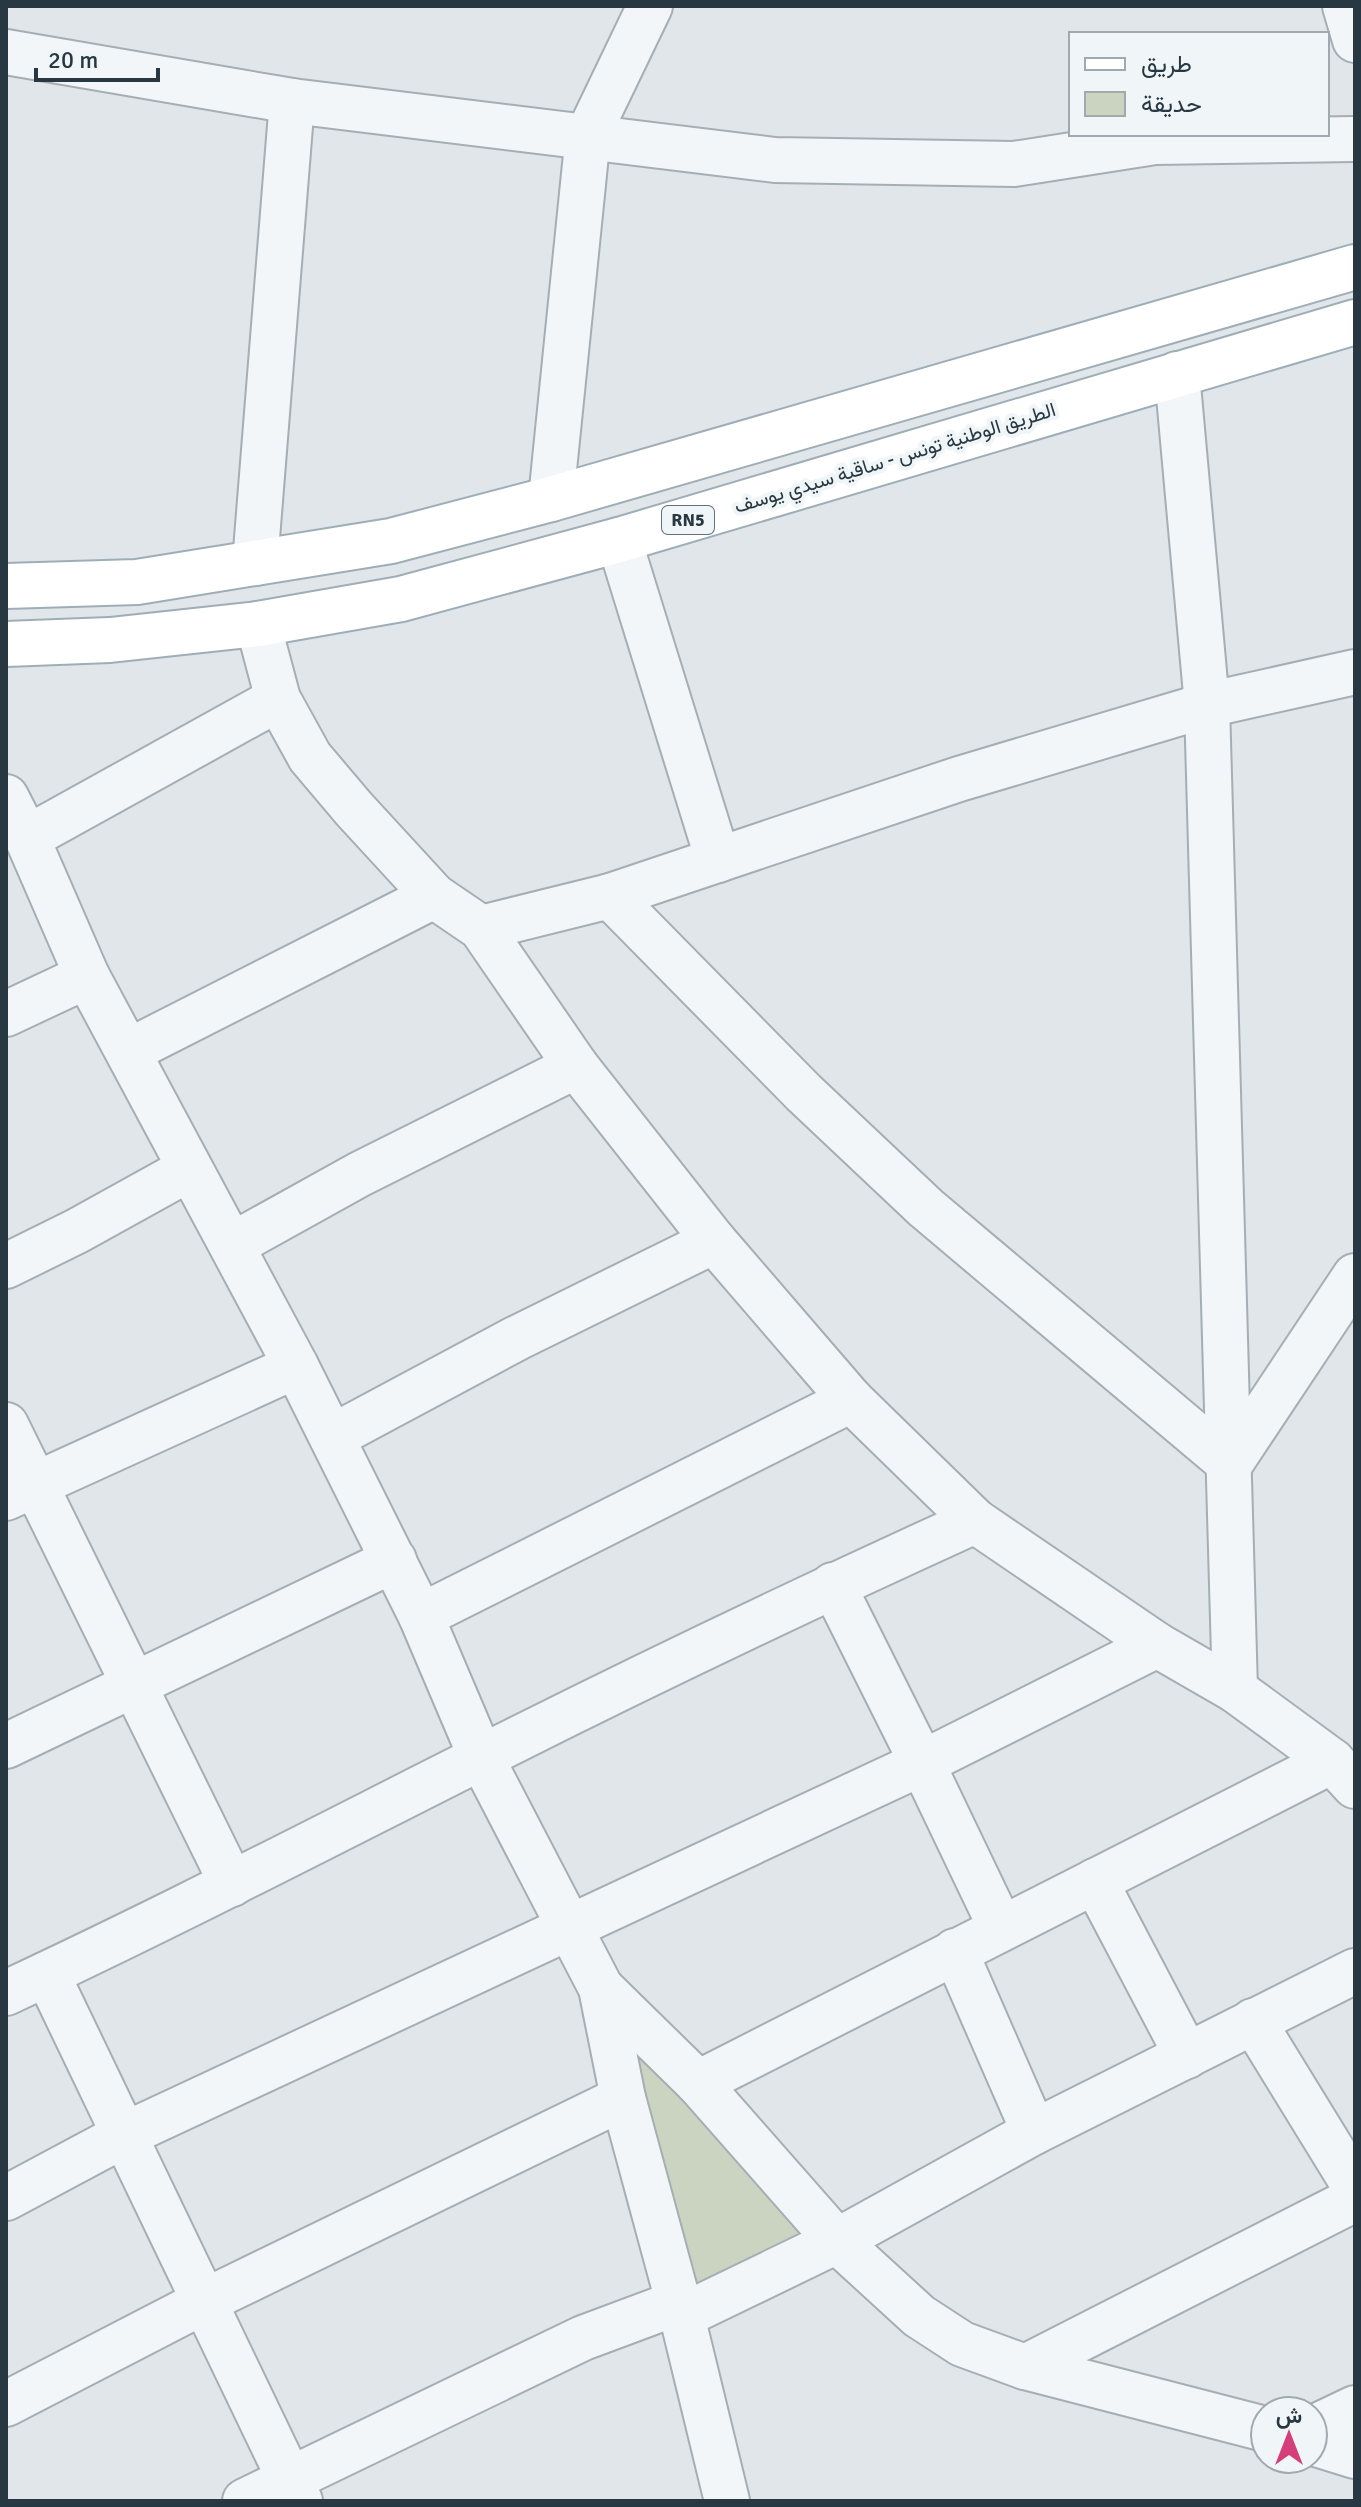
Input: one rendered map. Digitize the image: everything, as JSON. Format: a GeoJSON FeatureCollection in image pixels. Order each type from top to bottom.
{"type":"FeatureCollection","features":[{"type":"Feature","properties":{"kind":"main road"},"geometry":{"type":"LineString","coordinates":[[6,586],[137,582],[391,541],[551,499],[1355,267]]}},
{"type":"Feature","properties":{"kind":"main road","name":"الطريق الوطنية تونس - ساقية سيدي يوسف"},"geometry":{"type":"LineString","coordinates":[[6,644],[110,640],[258,624],[401,599],[619,540],[1355,322]]}},
{"type":"Feature","properties":{"kind":"street"},"geometry":{"type":"LineString","coordinates":[[551,499],[588,135],[650,6]]}},
{"type":"Feature","properties":{"kind":"street"},"geometry":{"type":"LineString","coordinates":[[1345,6],[1355,40]]}},
{"type":"Feature","properties":{"kind":"street"},"geometry":{"type":"LineString","coordinates":[[7,57],[292,101],[775,160],[1014,164],[1155,142],[1355,139]]}},
{"type":"Feature","properties":{"kind":"street"},"geometry":{"type":"LineString","coordinates":[[255,563],[292,101]]}},
{"type":"Feature","properties":{"kind":"street"},"geometry":{"type":"LineString","coordinates":[[1177,374],[1207,705],[1235,1690]]}},
{"type":"Feature","properties":{"kind":"street"},"geometry":{"type":"LineString","coordinates":[[619,540],[718,860]]}},
{"type":"Feature","properties":{"kind":"street"},"geometry":{"type":"LineString","coordinates":[[258,624],[278,699],[310,757],[434,896],[481,928],[576,1066],[714,1241],[851,1400],[975,1521],[1157,1645],[1235,1690],[1344,1774],[1095,1881],[698,2083]]}},
{"type":"Feature","properties":{"kind":"street"},"geometry":{"type":"LineString","coordinates":[[481,928],[610,896],[959,779],[1207,705],[1355,672]]}},
{"type":"Feature","properties":{"kind":"street"},"geometry":{"type":"LineString","coordinates":[[27,838],[278,699]]}},
{"type":"Feature","properties":{"kind":"street"},"geometry":{"type":"LineString","coordinates":[[6,797],[87,976],[296,1366],[421,1616],[481,1757],[601,1988],[623,2098],[680,2310],[714,2496]]}},
{"type":"Feature","properties":{"kind":"street"},"geometry":{"type":"LineString","coordinates":[[129,1051],[434,896]]}},
{"type":"Feature","properties":{"kind":"street"},"geometry":{"type":"LineString","coordinates":[[610,896],[804,1093],[926,1208],[1230,1464]]}},
{"type":"Feature","properties":{"kind":"street"},"geometry":{"type":"LineString","coordinates":[[6,1014],[87,976]]}},
{"type":"Feature","properties":{"kind":"street"},"geometry":{"type":"LineString","coordinates":[[232,1245],[360,1174],[576,1066]]}},
{"type":"Feature","properties":{"kind":"street"},"geometry":{"type":"LineString","coordinates":[[6,1266],[189,1169]]}},
{"type":"Feature","properties":{"kind":"street"},"geometry":{"type":"LineString","coordinates":[[332,1437],[517,1338],[714,1241]]}},
{"type":"Feature","properties":{"kind":"street"},"geometry":{"type":"LineString","coordinates":[[1230,1464],[1355,1276]]}},
{"type":"Feature","properties":{"kind":"street"},"geometry":{"type":"LineString","coordinates":[[21,1492],[296,1366]]}},
{"type":"Feature","properties":{"kind":"street"},"geometry":{"type":"LineString","coordinates":[[421,1616],[851,1400]]}},
{"type":"Feature","properties":{"kind":"street"},"geometry":{"type":"LineString","coordinates":[[6,1425],[21,1492],[134,1683],[232,1884]]}},
{"type":"Feature","properties":{"kind":"street"},"geometry":{"type":"LineString","coordinates":[[6,1993],[833,1585],[975,1521]]}},
{"type":"Feature","properties":{"kind":"street"},"geometry":{"type":"LineString","coordinates":[[6,1746],[394,1560]]}},
{"type":"Feature","properties":{"kind":"street"},"geometry":{"type":"LineString","coordinates":[[833,1585],[1001,1928]]}},
{"type":"Feature","properties":{"kind":"street"},"geometry":{"type":"LineString","coordinates":[[6,2198],[124,2135],[922,1763],[1157,1645]]}},
{"type":"Feature","properties":{"kind":"street"},"geometry":{"type":"LineString","coordinates":[[1095,1881],[1187,2056]]}},
{"type":"Feature","properties":{"kind":"street"},"geometry":{"type":"LineString","coordinates":[[955,1951],[1034,2132]]}},
{"type":"Feature","properties":{"kind":"street"},"geometry":{"type":"LineString","coordinates":[[245,2501],[294,2490],[583,2338],[680,2310],[837,2241],[1034,2132],[1355,1971]]}},
{"type":"Feature","properties":{"kind":"street"},"geometry":{"type":"LineString","coordinates":[[47,1974],[294,2490]]}},
{"type":"Feature","properties":{"kind":"street"},"geometry":{"type":"LineString","coordinates":[[601,1988],[698,2083],[837,2241],[919,2316],[962,2344],[1025,2367],[1249,2425]]}},
{"type":"Feature","properties":{"kind":"street"},"geometry":{"type":"LineString","coordinates":[[1253,2021],[1355,2187]]}},
{"type":"Feature","properties":{"kind":"street"},"geometry":{"type":"LineString","coordinates":[[6,2404],[203,2302],[623,2098]]}},
{"type":"Feature","properties":{"kind":"street"},"geometry":{"type":"LineString","coordinates":[[1025,2367],[1355,2199]]}},
{"type":"Feature","properties":{"kind":"street"},"geometry":{"type":"LineString","coordinates":[[1329,2420],[1355,2408]]}},
{"type":"Feature","properties":{"kind":"street"},"geometry":{"type":"LineString","coordinates":[[1329,2448],[1355,2456]]}},
{"type":"Feature","properties":{"kind":"green space"},"geometry":{"type":"Polygon","coordinates":[[[616,2018],[808,2238],[696,2291],[616,2018]]]}}]}
